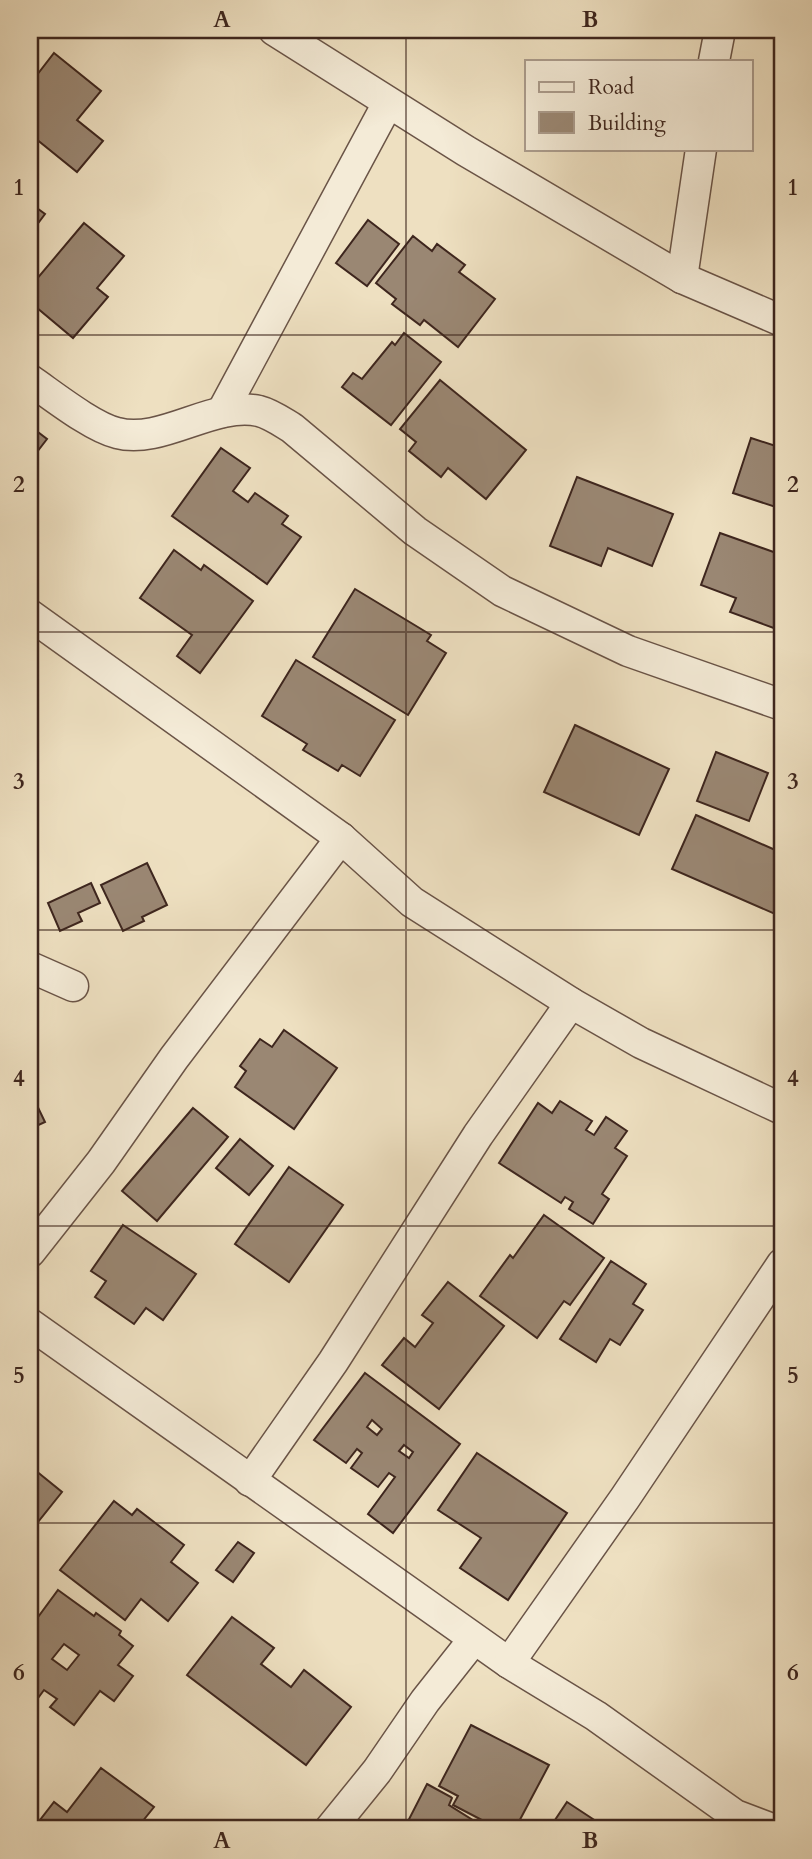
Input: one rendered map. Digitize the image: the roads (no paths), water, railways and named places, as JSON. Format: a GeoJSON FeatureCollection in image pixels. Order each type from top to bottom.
{"type":"FeatureCollection","features":[{"type":"Feature","properties":{"kind":"street"},"geometry":{"type":"LineString","coordinates":[[274,30],[388,103],[682,278],[782,321]]}},
{"type":"Feature","properties":{"kind":"street"},"geometry":{"type":"LineString","coordinates":[[715,60],[720,30]]}},
{"type":"Feature","properties":{"kind":"street"},"geometry":{"type":"LineString","coordinates":[[222,412],[388,103]]}},
{"type":"Feature","properties":{"kind":"street"},"geometry":{"type":"LineString","coordinates":[[682,278],[701,150]]}},
{"type":"Feature","properties":{"kind":"street"},"geometry":{"type":"LineString","coordinates":[[30,380],[80,414],[117,433],[143,434],[222,412],[257,411],[273,416],[292,428],[415,531],[502,591],[628,651],[782,705]]}},
{"type":"Feature","properties":{"kind":"street"},"geometry":{"type":"LineString","coordinates":[[30,615],[182,723],[229,761],[341,838],[412,902],[570,1003],[641,1043],[782,1109]]}},
{"type":"Feature","properties":{"kind":"street"},"geometry":{"type":"LineString","coordinates":[[30,1252],[101,1163],[174,1058],[341,838]]}},
{"type":"Feature","properties":{"kind":"street"},"geometry":{"type":"LineString","coordinates":[[30,967],[74,986]]}},
{"type":"Feature","properties":{"kind":"street"},"geometry":{"type":"LineString","coordinates":[[250,1480],[333,1362],[478,1135],[570,1003]]}},
{"type":"Feature","properties":{"kind":"street"},"geometry":{"type":"LineString","coordinates":[[509,1663],[625,1498],[782,1264]]}},
{"type":"Feature","properties":{"kind":"street"},"geometry":{"type":"LineString","coordinates":[[30,1324],[474,1639],[596,1716],[731,1822],[772,1829]]}},
{"type":"Feature","properties":{"kind":"street"},"geometry":{"type":"LineString","coordinates":[[330,1829],[377,1771],[425,1701],[474,1639]]}}]}
